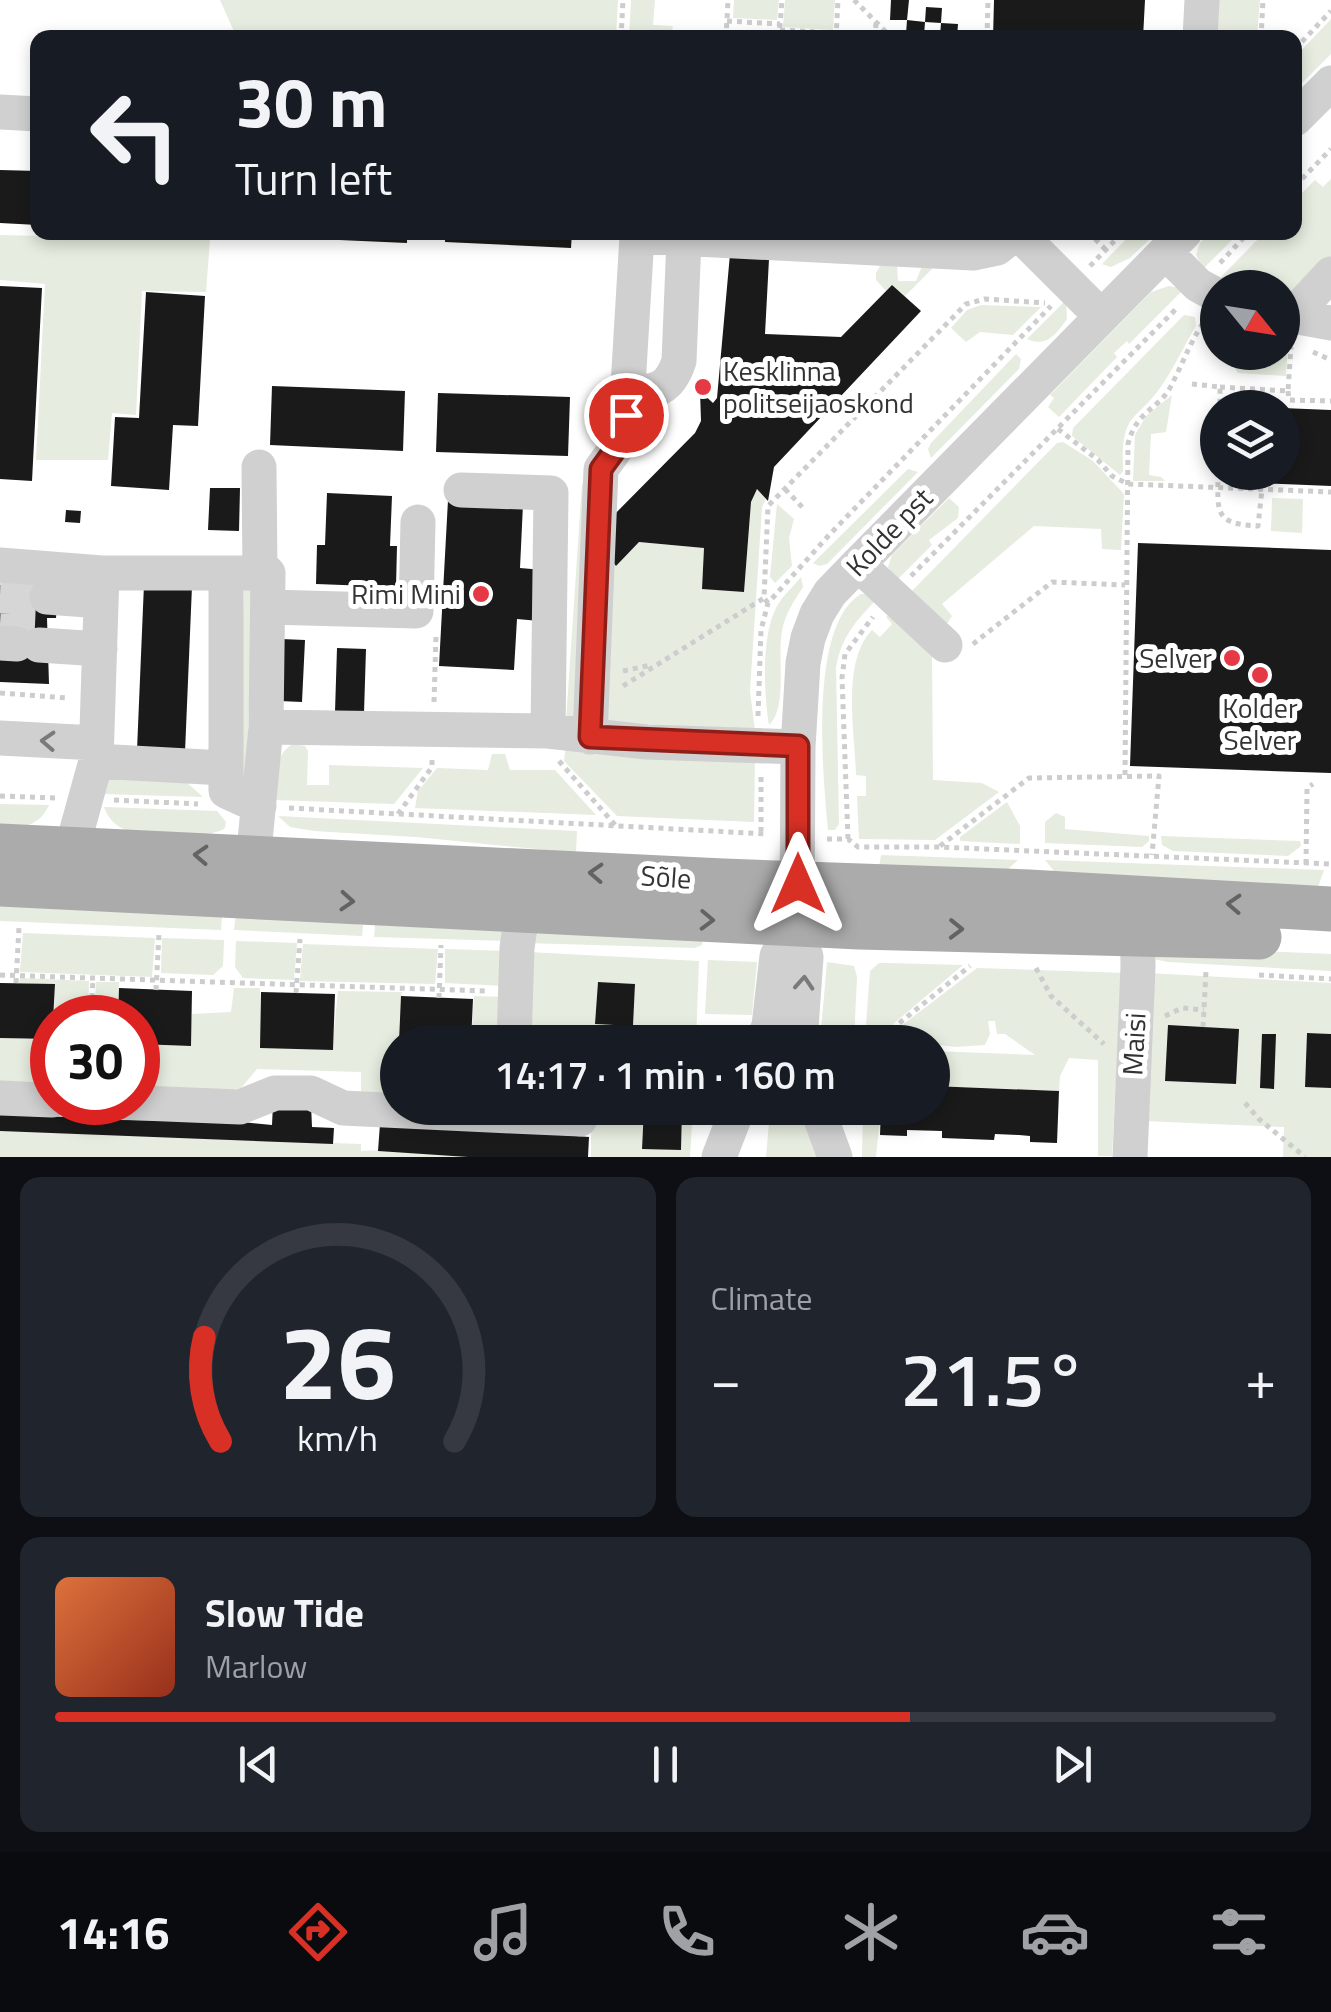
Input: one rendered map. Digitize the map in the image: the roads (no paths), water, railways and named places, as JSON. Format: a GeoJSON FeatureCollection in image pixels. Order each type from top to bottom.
{"type":"FeatureCollection","features":[{"type":"Feature","properties":{"kind":"main road","name":"Sõle"},"geometry":{"type":"LineString","coordinates":[[0,846],[70,868],[798,904]]}},
{"type":"Feature","properties":{"kind":"main road","name":"Sõle"},"geometry":{"type":"LineString","coordinates":[[0,884],[70,868]]}},
{"type":"Feature","properties":{"kind":"main road","name":"Sõle"},"geometry":{"type":"LineString","coordinates":[[252,876],[522,912],[1029,892],[1137,916],[1331,940]]}},
{"type":"Feature","properties":{"kind":"main road","name":"Sõle"},"geometry":{"type":"LineString","coordinates":[[1137,916],[1331,909]]}},
{"type":"Feature","properties":{"kind":"street"},"geometry":{"type":"LineString","coordinates":[[1200,30],[1202,0]]}},
{"type":"Feature","properties":{"kind":"street"},"geometry":{"type":"LineString","coordinates":[[1302,112],[1331,82]]}},
{"type":"Feature","properties":{"kind":"street"},"geometry":{"type":"LineString","coordinates":[[0,112],[30,114]]}},
{"type":"Feature","properties":{"kind":"street"},"geometry":{"type":"LineString","coordinates":[[589,723],[601,469],[625,436],[637,240]]}},
{"type":"Feature","properties":{"kind":"street"},"geometry":{"type":"LineString","coordinates":[[628,394],[652,392],[674,377],[679,361],[684,240]]}},
{"type":"Feature","properties":{"kind":"street"},"geometry":{"type":"LineString","coordinates":[[705,240],[972,253],[997,248],[1007,240]]}},
{"type":"Feature","properties":{"kind":"street"},"geometry":{"type":"LineString","coordinates":[[1025,240],[1100,316]]}},
{"type":"Feature","properties":{"kind":"street"},"geometry":{"type":"LineString","coordinates":[[1175,242],[1200,290]]}},
{"type":"Feature","properties":{"kind":"street","name":"Kolde pst"},"geometry":{"type":"LineString","coordinates":[[801,1025],[806,957],[798,904],[798,746],[808,638],[830,593],[1175,242]]}},
{"type":"Feature","properties":{"kind":"street"},"geometry":{"type":"LineString","coordinates":[[1300,303],[1331,274]]}},
{"type":"Feature","properties":{"kind":"street"},"geometry":{"type":"LineString","coordinates":[[1300,317],[1331,323]]}},
{"type":"Feature","properties":{"kind":"street"},"geometry":{"type":"LineString","coordinates":[[259,806],[226,792],[224,768],[252,584],[260,467]]}},
{"type":"Feature","properties":{"kind":"street"},"geometry":{"type":"LineString","coordinates":[[462,490],[551,493],[548,731]]}},
{"type":"Feature","properties":{"kind":"street"},"geometry":{"type":"LineString","coordinates":[[30,631],[252,584],[416,610],[418,522]]}},
{"type":"Feature","properties":{"kind":"street"},"geometry":{"type":"LineString","coordinates":[[858,564],[945,645]]}},
{"type":"Feature","properties":{"kind":"street"},"geometry":{"type":"LineString","coordinates":[[0,565],[101,613]]}},
{"type":"Feature","properties":{"kind":"street"},"geometry":{"type":"LineString","coordinates":[[252,584],[266,727],[252,876]]}},
{"type":"Feature","properties":{"kind":"street"},"geometry":{"type":"LineString","coordinates":[[30,631],[101,613]]}},
{"type":"Feature","properties":{"kind":"street"},"geometry":{"type":"LineString","coordinates":[[70,868],[96,752],[101,613]]}},
{"type":"Feature","properties":{"kind":"street"},"geometry":{"type":"LineString","coordinates":[[266,727],[548,731],[589,723],[798,746]]}},
{"type":"Feature","properties":{"kind":"street"},"geometry":{"type":"LineString","coordinates":[[0,738],[224,768]]}},
{"type":"Feature","properties":{"kind":"street","name":"Kolde pst"},"geometry":{"type":"LineString","coordinates":[[768,1025],[777,956],[798,904]]}},
{"type":"Feature","properties":{"kind":"street"},"geometry":{"type":"LineString","coordinates":[[515,1025],[522,912]]}},
{"type":"Feature","properties":{"kind":"street","name":"Maisi"},"geometry":{"type":"LineString","coordinates":[[1130,1157],[1137,916]]}},
{"type":"Feature","properties":{"kind":"street"},"geometry":{"type":"LineString","coordinates":[[160,1103],[240,1106],[274,1092],[311,1093],[343,1108],[380,1109]]}},
{"type":"Feature","properties":{"kind":"street"},"geometry":{"type":"LineString","coordinates":[[0,1098],[30,1099]]}},
{"type":"Feature","properties":{"kind":"street"},"geometry":{"type":"LineString","coordinates":[[719,1157],[731,1125]]}},
{"type":"Feature","properties":{"kind":"street"},"geometry":{"type":"LineString","coordinates":[[823,1125],[835,1157]]}},
{"type":"Feature","properties":{"kind":"tunnel"},"geometry":{"type":"LineString","coordinates":[[0,596],[47,597]]}},
{"type":"Feature","properties":{"kind":"tunnel"},"geometry":{"type":"LineString","coordinates":[[0,624],[46,626]]}},
{"type":"Feature","properties":{"kind":"place","name":"Kesklinna politseijaoskond"},"geometry":{"type":"Point","coordinates":[703,387]}},
{"type":"Feature","properties":{"kind":"place","name":"Rimi Mini"},"geometry":{"type":"Point","coordinates":[481,594]}},
{"type":"Feature","properties":{"kind":"place","name":"Selver"},"geometry":{"type":"Point","coordinates":[1232,658]}},
{"type":"Feature","properties":{"kind":"place","name":"Kolder Selver"},"geometry":{"type":"Point","coordinates":[1260,675]}}]}
